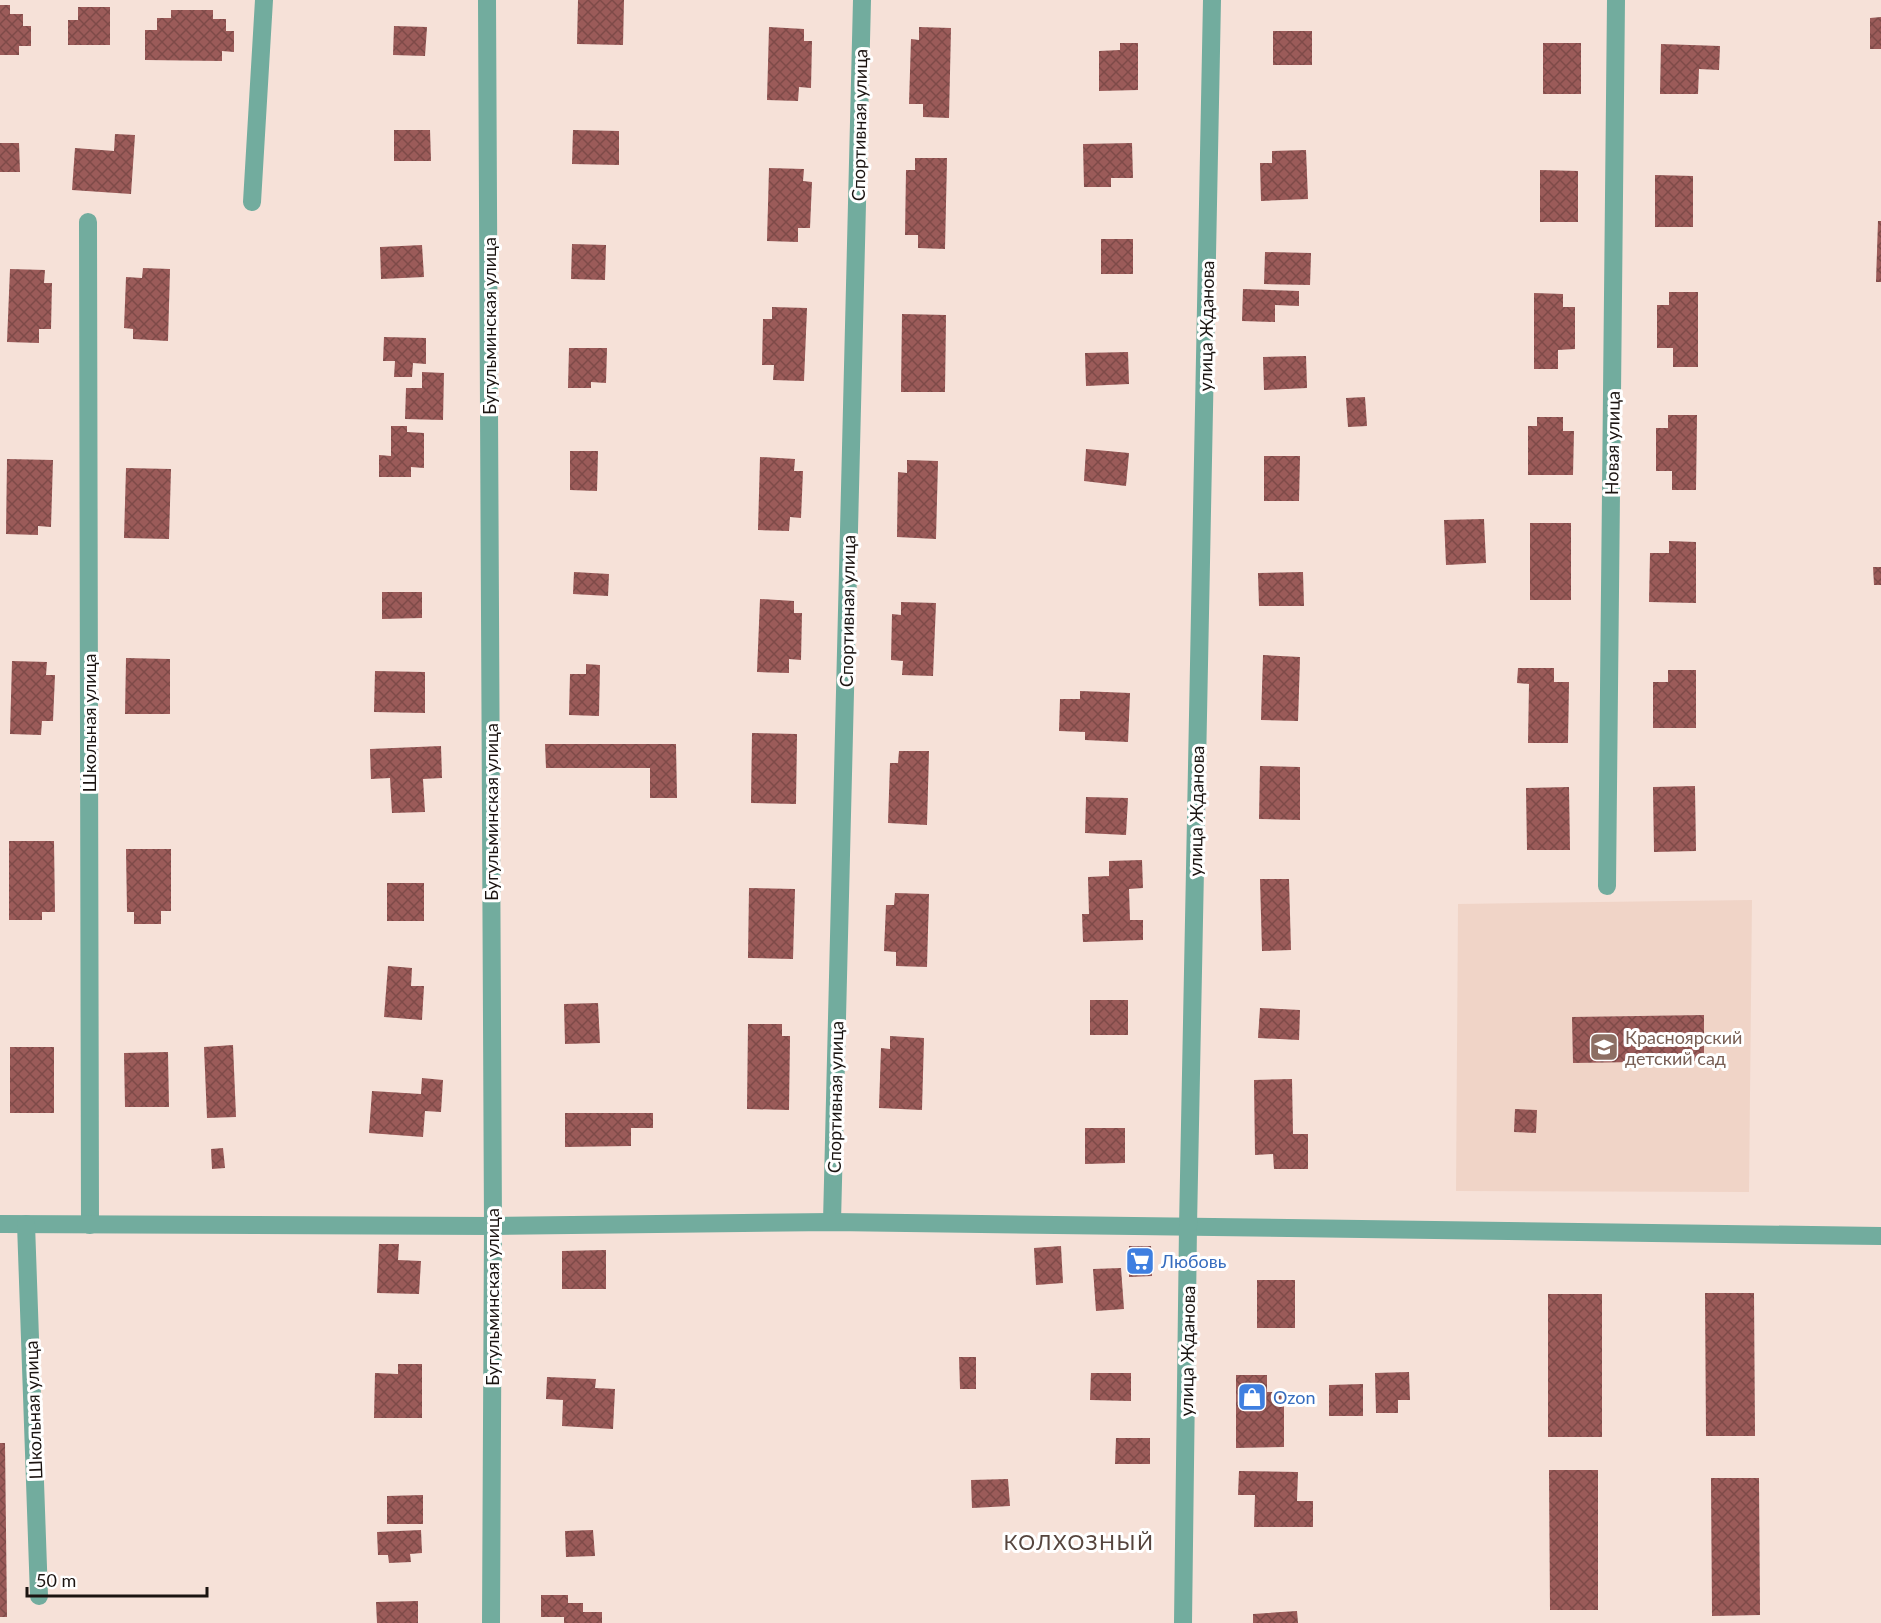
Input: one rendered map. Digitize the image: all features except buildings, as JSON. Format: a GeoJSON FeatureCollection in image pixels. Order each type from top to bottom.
{"type":"FeatureCollection","features":[{"type":"Feature","properties":{"kind":"street"},"geometry":{"type":"LineString","coordinates":[[252,202],[264,0]]}},
{"type":"Feature","properties":{"kind":"street","name":"Бугульминская улица"},"geometry":{"type":"LineString","coordinates":[[487,0],[493,1226],[491,1623]]}},
{"type":"Feature","properties":{"kind":"street","name":"Спортивная улица"},"geometry":{"type":"LineString","coordinates":[[832,1222],[862,0]]}},
{"type":"Feature","properties":{"kind":"street","name":"улица Жданова"},"geometry":{"type":"LineString","coordinates":[[1183,1623],[1188,1227],[1212,0]]}},
{"type":"Feature","properties":{"kind":"street","name":"Новая улица"},"geometry":{"type":"LineString","coordinates":[[1607,886],[1616,0]]}},
{"type":"Feature","properties":{"kind":"street","name":"Школьная улица"},"geometry":{"type":"LineString","coordinates":[[88,222],[90,1224]]}},
{"type":"Feature","properties":{"kind":"street"},"geometry":{"type":"LineString","coordinates":[[0,1224],[493,1226],[832,1222],[1881,1236]]}},
{"type":"Feature","properties":{"kind":"street","name":"Школьная улица"},"geometry":{"type":"LineString","coordinates":[[26,1224],[39,1596]]}},
{"type":"Feature","properties":{"kind":"shaded area","name":"Красноярский детский сад"},"geometry":{"type":"Polygon","coordinates":[[[1752,900],[1749,1192],[1456,1191],[1458,904],[1752,900]]]}},
{"type":"Feature","properties":{"kind":"place","name":"Красноярский детский сад"},"geometry":{"type":"Point","coordinates":[1604,1047]}},
{"type":"Feature","properties":{"kind":"place","name":"Любовь"},"geometry":{"type":"Point","coordinates":[1140,1261]}},
{"type":"Feature","properties":{"kind":"place","name":"Ozon"},"geometry":{"type":"Point","coordinates":[1252,1397]}},
{"type":"Feature","properties":{"kind":"district","name":"КОЛХОЗНЫЙ"},"geometry":{"type":"Point","coordinates":[1079,1541]}}]}
